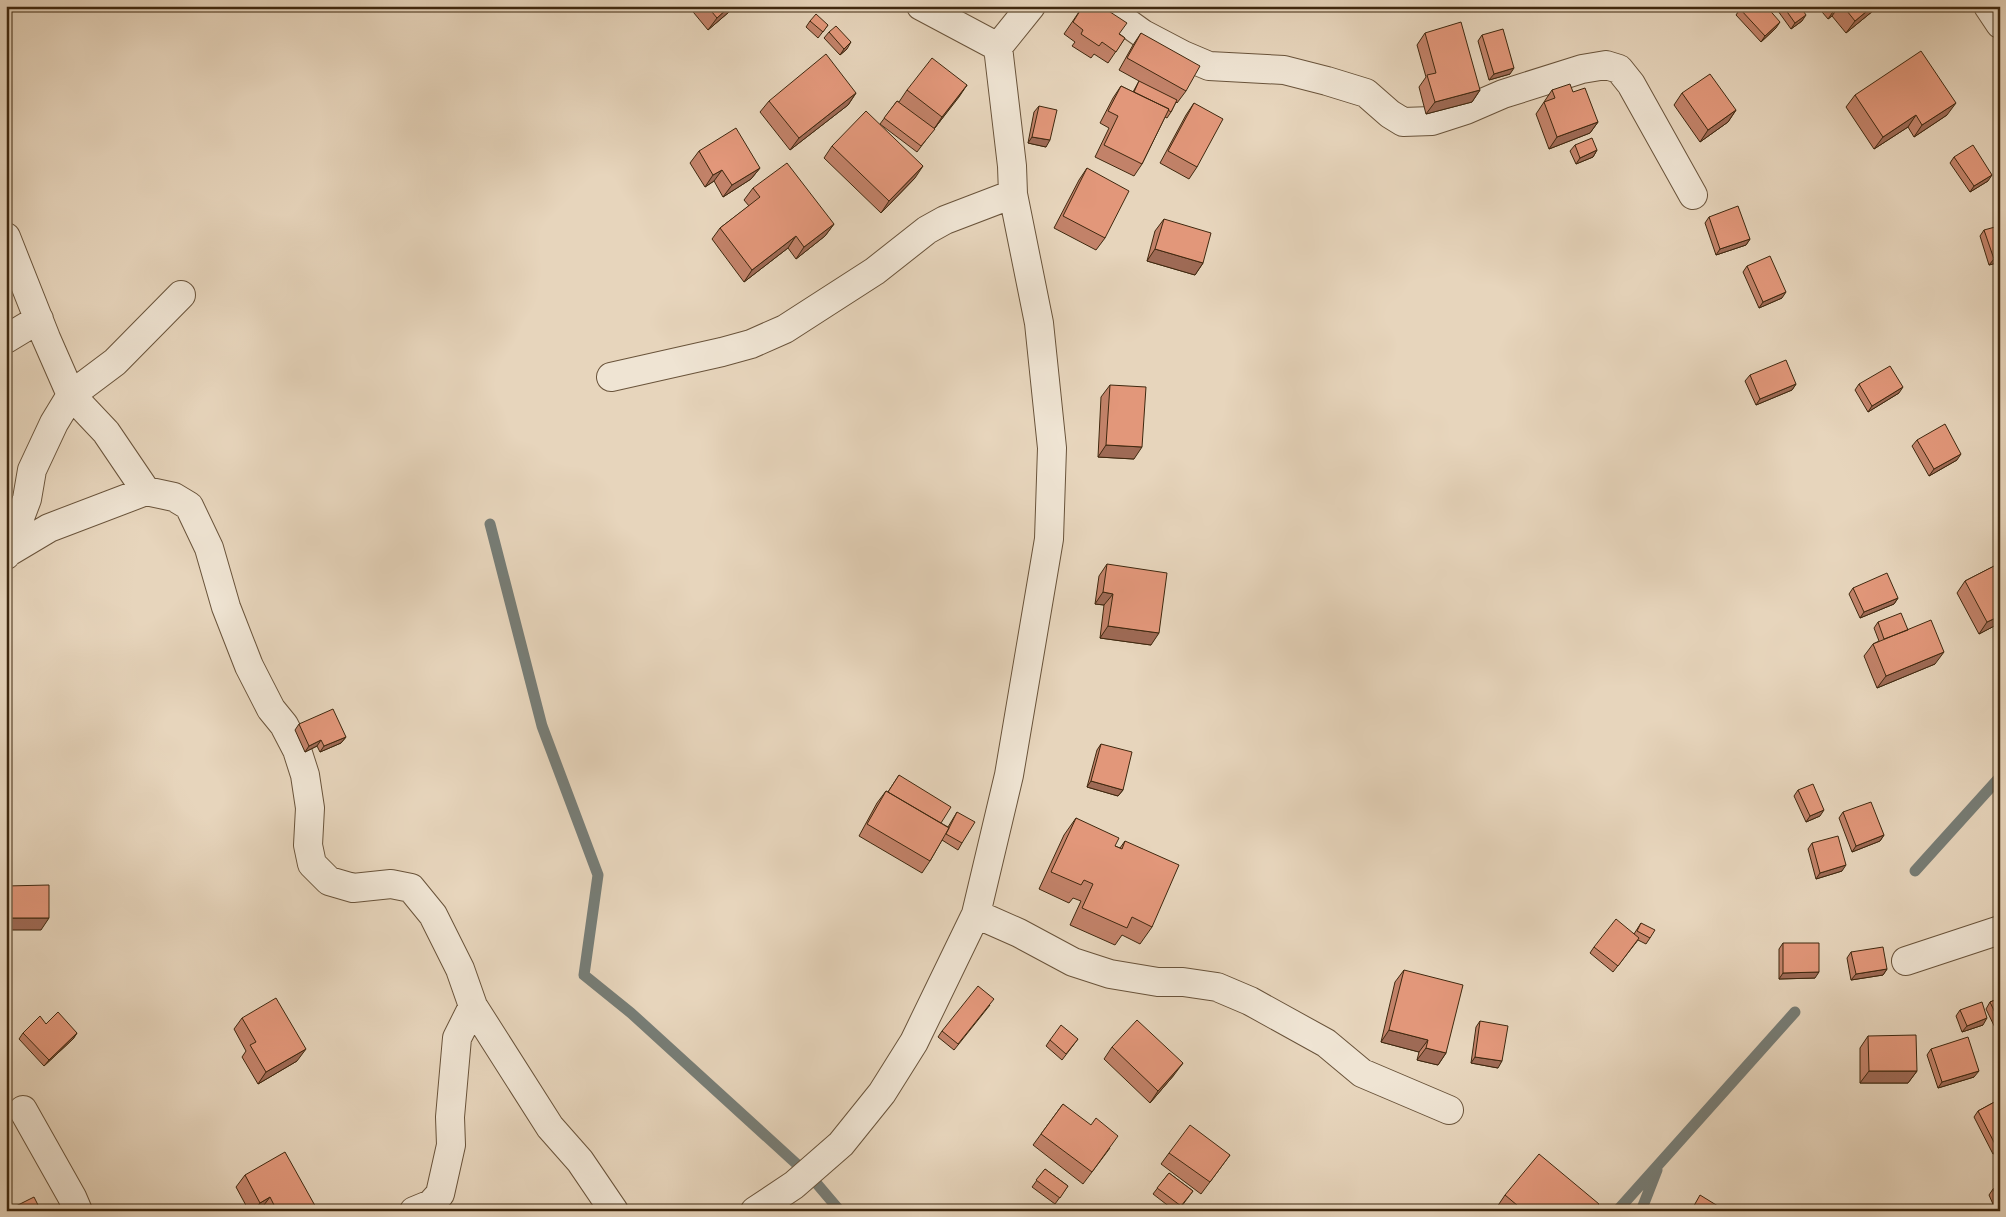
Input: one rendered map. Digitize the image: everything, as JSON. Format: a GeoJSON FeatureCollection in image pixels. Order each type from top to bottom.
{"type":"FeatureCollection","features":[{"type":"Feature","properties":{"kind":"street"},"geometry":{"type":"LineString","coordinates":[[921,6],[998,47]]}},
{"type":"Feature","properties":{"kind":"street"},"geometry":{"type":"LineString","coordinates":[[756,1211],[794,1186],[841,1144],[882,1093],[914,1042],[976,914],[1009,775],[1049,539],[1052,448],[1039,322],[1013,194],[1012,166],[998,47],[1030,6]]}},
{"type":"Feature","properties":{"kind":"street"},"geometry":{"type":"LineString","coordinates":[[1104,6],[1142,34],[1183,56],[1209,66],[1284,70],[1327,81],[1366,93],[1390,114],[1403,122],[1432,121],[1466,110],[1512,91],[1582,69],[1606,65],[1619,69],[1631,84],[1693,195]]}},
{"type":"Feature","properties":{"kind":"street"},"geometry":{"type":"LineString","coordinates":[[1988,6],[2000,24]]}},
{"type":"Feature","properties":{"kind":"street"},"geometry":{"type":"LineString","coordinates":[[611,377],[751,344],[785,329],[875,271],[927,230],[945,220],[1013,194]]}},
{"type":"Feature","properties":{"kind":"street"},"geometry":{"type":"LineString","coordinates":[[6,237],[71,395],[106,432],[146,491]]}},
{"type":"Feature","properties":{"kind":"street"},"geometry":{"type":"LineString","coordinates":[[7,554],[27,499],[32,470],[54,423],[71,395],[115,362],[181,295]]}},
{"type":"Feature","properties":{"kind":"street"},"geometry":{"type":"LineString","coordinates":[[6,339],[39,319]]}},
{"type":"Feature","properties":{"kind":"street"},"geometry":{"type":"LineString","coordinates":[[7,554],[49,528],[146,491],[174,497],[189,506],[210,548],[226,607],[249,666],[297,750],[305,776],[310,808],[308,845],[312,864],[330,880],[353,888],[392,884],[411,888],[433,915],[460,968],[473,1006],[550,1127],[580,1161],[614,1211]]}},
{"type":"Feature","properties":{"kind":"street"},"geometry":{"type":"LineString","coordinates":[[976,914],[1020,933],[1074,962],[1110,974],[1158,982],[1183,982],[1217,987],[1250,1001],[1326,1043],[1362,1073],[1449,1110]]}},
{"type":"Feature","properties":{"kind":"street"},"geometry":{"type":"LineString","coordinates":[[1906,961],[2000,930]]}},
{"type":"Feature","properties":{"kind":"street"},"geometry":{"type":"LineString","coordinates":[[414,1211],[431,1204],[440,1194],[450,1145],[450,1117],[457,1038],[473,1006]]}},
{"type":"Feature","properties":{"kind":"street"},"geometry":{"type":"LineString","coordinates":[[23,1110],[78,1211]]}},
{"type":"Feature","properties":{"kind":"building"},"geometry":{"type":"Polygon","coordinates":[[[707,6],[730,6],[717,18],[707,6]]]}},
{"type":"Feature","properties":{"kind":"building"},"geometry":{"type":"Polygon","coordinates":[[[1083,6],[1101,6],[1127,23],[1119,34],[1125,38],[1116,52],[1102,42],[1099,46],[1081,34],[1083,30],[1073,22],[1083,6]]]}},
{"type":"Feature","properties":{"kind":"building"},"geometry":{"type":"Polygon","coordinates":[[[1743,6],[1766,6],[1780,22],[1765,36],[1740,9],[1743,6]]]}},
{"type":"Feature","properties":{"kind":"building"},"geometry":{"type":"Polygon","coordinates":[[[1783,6],[1800,6],[1806,15],[1795,23],[1783,6]]]}},
{"type":"Feature","properties":{"kind":"building"},"geometry":{"type":"Polygon","coordinates":[[[1843,6],[1873,6],[1855,21],[1843,6]]]}},
{"type":"Feature","properties":{"kind":"building"},"geometry":{"type":"Polygon","coordinates":[[[816,14],[828,25],[823,32],[810,21],[816,14]]]}},
{"type":"Feature","properties":{"kind":"building"},"geometry":{"type":"Polygon","coordinates":[[[1461,22],[1480,90],[1435,102],[1427,75],[1436,73],[1425,33],[1461,22]]]}},
{"type":"Feature","properties":{"kind":"building"},"geometry":{"type":"Polygon","coordinates":[[[836,26],[851,42],[844,49],[829,32],[836,26]]]}},
{"type":"Feature","properties":{"kind":"building"},"geometry":{"type":"Polygon","coordinates":[[[1503,29],[1514,68],[1494,74],[1482,35],[1503,29]]]}},
{"type":"Feature","properties":{"kind":"building"},"geometry":{"type":"Polygon","coordinates":[[[1141,33],[1200,66],[1186,91],[1127,58],[1141,33]]]}},
{"type":"Feature","properties":{"kind":"building"},"geometry":{"type":"Polygon","coordinates":[[[1921,51],[1956,103],[1922,125],[1916,115],[1883,137],[1855,95],[1921,51]]]}},
{"type":"Feature","properties":{"kind":"building"},"geometry":{"type":"Polygon","coordinates":[[[826,54],[856,93],[799,138],[769,101],[826,54]]]}},
{"type":"Feature","properties":{"kind":"building"},"geometry":{"type":"Polygon","coordinates":[[[932,58],[967,85],[942,117],[907,90],[932,58]]]}},
{"type":"Feature","properties":{"kind":"building"},"geometry":{"type":"Polygon","coordinates":[[[1710,74],[1736,110],[1708,130],[1682,93],[1710,74]]]}},
{"type":"Feature","properties":{"kind":"building"},"geometry":{"type":"Polygon","coordinates":[[[1139,81],[1177,100],[1171,112],[1169,109],[1134,92],[1139,81]]]}},
{"type":"Feature","properties":{"kind":"building"},"geometry":{"type":"Polygon","coordinates":[[[1570,84],[1573,92],[1585,88],[1598,122],[1557,137],[1544,102],[1555,98],[1552,90],[1570,84]]]}},
{"type":"Feature","properties":{"kind":"building"},"geometry":{"type":"Polygon","coordinates":[[[1121,86],[1169,109],[1142,164],[1104,145],[1118,116],[1108,111],[1121,86]]]}},
{"type":"Feature","properties":{"kind":"building"},"geometry":{"type":"Polygon","coordinates":[[[897,101],[935,129],[921,146],[884,118],[897,101]]]}},
{"type":"Feature","properties":{"kind":"building"},"geometry":{"type":"Polygon","coordinates":[[[1194,103],[1223,119],[1197,167],[1168,151],[1194,103]]]}},
{"type":"Feature","properties":{"kind":"building"},"geometry":{"type":"Polygon","coordinates":[[[1039,106],[1057,110],[1050,140],[1032,137],[1039,106]]]}},
{"type":"Feature","properties":{"kind":"building"},"geometry":{"type":"Polygon","coordinates":[[[866,111],[923,166],[889,201],[832,146],[866,111]]]}},
{"type":"Feature","properties":{"kind":"building"},"geometry":{"type":"Polygon","coordinates":[[[736,128],[760,168],[732,185],[722,170],[713,175],[699,151],[736,128]]]}},
{"type":"Feature","properties":{"kind":"building"},"geometry":{"type":"Polygon","coordinates":[[[1592,138],[1597,150],[1580,158],[1575,145],[1592,138]]]}},
{"type":"Feature","properties":{"kind":"building"},"geometry":{"type":"Polygon","coordinates":[[[1973,145],[1992,175],[1974,186],[1954,157],[1973,145]]]}},
{"type":"Feature","properties":{"kind":"building"},"geometry":{"type":"Polygon","coordinates":[[[787,163],[834,224],[804,247],[796,236],[752,270],[720,228],[760,197],[753,188],[787,163]]]}},
{"type":"Feature","properties":{"kind":"building"},"geometry":{"type":"Polygon","coordinates":[[[1087,168],[1129,191],[1105,238],[1063,216],[1087,168]]]}},
{"type":"Feature","properties":{"kind":"building"},"geometry":{"type":"Polygon","coordinates":[[[1738,206],[1750,239],[1720,249],[1709,217],[1738,206]]]}},
{"type":"Feature","properties":{"kind":"building"},"geometry":{"type":"Polygon","coordinates":[[[1164,219],[1211,233],[1203,263],[1155,249],[1164,219]]]}},
{"type":"Feature","properties":{"kind":"building"},"geometry":{"type":"Polygon","coordinates":[[[1995,227],[2000,240],[2000,257],[1994,259],[1984,230],[1995,227]]]}},
{"type":"Feature","properties":{"kind":"building"},"geometry":{"type":"Polygon","coordinates":[[[1770,256],[1786,292],[1763,302],[1747,266],[1770,256]]]}},
{"type":"Feature","properties":{"kind":"building"},"geometry":{"type":"Polygon","coordinates":[[[1786,360],[1796,384],[1760,399],[1750,375],[1786,360]]]}},
{"type":"Feature","properties":{"kind":"building"},"geometry":{"type":"Polygon","coordinates":[[[1890,366],[1903,387],[1872,406],[1859,384],[1890,366]]]}},
{"type":"Feature","properties":{"kind":"building"},"geometry":{"type":"Polygon","coordinates":[[[1110,385],[1146,387],[1142,447],[1106,445],[1110,385]]]}},
{"type":"Feature","properties":{"kind":"building"},"geometry":{"type":"Polygon","coordinates":[[[1945,424],[1961,454],[1934,469],[1917,440],[1945,424]]]}},
{"type":"Feature","properties":{"kind":"building"},"geometry":{"type":"Polygon","coordinates":[[[2000,563],[2000,616],[1987,622],[1965,581],[2000,563]]]}},
{"type":"Feature","properties":{"kind":"building"},"geometry":{"type":"Polygon","coordinates":[[[1107,564],[1167,573],[1159,633],[1108,626],[1113,594],[1103,592],[1107,564]]]}},
{"type":"Feature","properties":{"kind":"building"},"geometry":{"type":"Polygon","coordinates":[[[1887,573],[1898,598],[1864,612],[1853,588],[1887,573]]]}},
{"type":"Feature","properties":{"kind":"building"},"geometry":{"type":"Polygon","coordinates":[[[1901,613],[1908,630],[1884,639],[1878,622],[1901,613]]]}},
{"type":"Feature","properties":{"kind":"building"},"geometry":{"type":"Polygon","coordinates":[[[1931,620],[1944,652],[1886,676],[1873,644],[1931,620]]]}},
{"type":"Feature","properties":{"kind":"building"},"geometry":{"type":"Polygon","coordinates":[[[333,709],[346,737],[324,746],[321,740],[309,746],[299,724],[333,709]]]}},
{"type":"Feature","properties":{"kind":"building"},"geometry":{"type":"Polygon","coordinates":[[[1101,744],[1132,752],[1123,790],[1091,781],[1101,744]]]}},
{"type":"Feature","properties":{"kind":"building"},"geometry":{"type":"Polygon","coordinates":[[[899,775],[951,807],[941,823],[888,792],[899,775]]]}},
{"type":"Feature","properties":{"kind":"building"},"geometry":{"type":"Polygon","coordinates":[[[1813,784],[1824,810],[1810,816],[1798,790],[1813,784]]]}},
{"type":"Feature","properties":{"kind":"building"},"geometry":{"type":"Polygon","coordinates":[[[886,791],[949,828],[930,861],[867,824],[886,791]]]}},
{"type":"Feature","properties":{"kind":"building"},"geometry":{"type":"Polygon","coordinates":[[[1871,802],[1884,835],[1856,846],[1843,812],[1871,802]]]}},
{"type":"Feature","properties":{"kind":"building"},"geometry":{"type":"Polygon","coordinates":[[[957,812],[975,822],[962,843],[946,834],[957,812]]]}},
{"type":"Feature","properties":{"kind":"building"},"geometry":{"type":"Polygon","coordinates":[[[1076,818],[1119,838],[1115,846],[1122,849],[1125,841],[1179,865],[1152,927],[1132,917],[1127,928],[1082,908],[1093,884],[1084,880],[1081,885],[1051,872],[1076,818]]]}},
{"type":"Feature","properties":{"kind":"building"},"geometry":{"type":"Polygon","coordinates":[[[1838,836],[1846,865],[1820,873],[1812,843],[1838,836]]]}},
{"type":"Feature","properties":{"kind":"building"},"geometry":{"type":"Polygon","coordinates":[[[49,885],[49,918],[6,918],[6,886],[49,885]]]}},
{"type":"Feature","properties":{"kind":"building"},"geometry":{"type":"Polygon","coordinates":[[[1616,919],[1639,938],[1618,966],[1594,947],[1616,919]]]}},
{"type":"Feature","properties":{"kind":"building"},"geometry":{"type":"Polygon","coordinates":[[[1641,923],[1655,930],[1650,938],[1637,931],[1641,923]]]}},
{"type":"Feature","properties":{"kind":"building"},"geometry":{"type":"Polygon","coordinates":[[[1783,943],[1819,943],[1819,972],[1783,973],[1783,943]]]}},
{"type":"Feature","properties":{"kind":"building"},"geometry":{"type":"Polygon","coordinates":[[[1883,947],[1887,969],[1856,974],[1851,952],[1883,947]]]}},
{"type":"Feature","properties":{"kind":"building"},"geometry":{"type":"Polygon","coordinates":[[[1404,970],[1463,985],[1446,1053],[1426,1048],[1428,1040],[1389,1030],[1404,970]]]}},
{"type":"Feature","properties":{"kind":"building"},"geometry":{"type":"Polygon","coordinates":[[[978,986],[994,999],[958,1044],[942,1031],[978,986]]]}},
{"type":"Feature","properties":{"kind":"building"},"geometry":{"type":"Polygon","coordinates":[[[276,998],[306,1049],[266,1072],[250,1045],[256,1042],[242,1018],[276,998]]]}},
{"type":"Feature","properties":{"kind":"building"},"geometry":{"type":"Polygon","coordinates":[[[2000,998],[2000,1023],[1990,1002],[2000,998]]]}},
{"type":"Feature","properties":{"kind":"building"},"geometry":{"type":"Polygon","coordinates":[[[1982,1002],[1987,1018],[1967,1026],[1960,1010],[1982,1002]]]}},
{"type":"Feature","properties":{"kind":"building"},"geometry":{"type":"Polygon","coordinates":[[[58,1012],[77,1033],[49,1060],[23,1033],[40,1016],[46,1024],[58,1012]]]}},
{"type":"Feature","properties":{"kind":"building"},"geometry":{"type":"Polygon","coordinates":[[[1137,1020],[1183,1063],[1158,1091],[1112,1047],[1137,1020]]]}},
{"type":"Feature","properties":{"kind":"building"},"geometry":{"type":"Polygon","coordinates":[[[1480,1021],[1508,1026],[1502,1061],[1475,1057],[1480,1021]]]}},
{"type":"Feature","properties":{"kind":"building"},"geometry":{"type":"Polygon","coordinates":[[[1061,1025],[1078,1039],[1066,1054],[1050,1040],[1061,1025]]]}},
{"type":"Feature","properties":{"kind":"building"},"geometry":{"type":"Polygon","coordinates":[[[1916,1035],[1917,1071],[1869,1071],[1868,1036],[1916,1035]]]}},
{"type":"Feature","properties":{"kind":"building"},"geometry":{"type":"Polygon","coordinates":[[[1968,1037],[1979,1071],[1942,1082],[1931,1049],[1968,1037]]]}},
{"type":"Feature","properties":{"kind":"building"},"geometry":{"type":"Polygon","coordinates":[[[2000,1099],[2000,1146],[1997,1148],[1978,1111],[2000,1099]]]}},
{"type":"Feature","properties":{"kind":"building"},"geometry":{"type":"Polygon","coordinates":[[[1063,1104],[1091,1125],[1096,1118],[1118,1136],[1092,1172],[1041,1134],[1063,1104]]]}},
{"type":"Feature","properties":{"kind":"building"},"geometry":{"type":"Polygon","coordinates":[[[1190,1125],[1230,1155],[1210,1182],[1169,1153],[1190,1125]]]}},
{"type":"Feature","properties":{"kind":"building"},"geometry":{"type":"Polygon","coordinates":[[[285,1152],[318,1211],[277,1211],[270,1197],[260,1203],[245,1175],[285,1152]]]}},
{"type":"Feature","properties":{"kind":"building"},"geometry":{"type":"Polygon","coordinates":[[[1539,1154],[1599,1204],[1594,1211],[1524,1211],[1505,1195],[1539,1154]]]}},
{"type":"Feature","properties":{"kind":"building"},"geometry":{"type":"Polygon","coordinates":[[[1045,1169],[1068,1186],[1060,1198],[1036,1180],[1045,1169]]]}},
{"type":"Feature","properties":{"kind":"building"},"geometry":{"type":"Polygon","coordinates":[[[1169,1173],[1193,1191],[1181,1206],[1157,1188],[1169,1173]]]}},
{"type":"Feature","properties":{"kind":"building"},"geometry":{"type":"Polygon","coordinates":[[[2000,1186],[2000,1203],[1993,1189],[2000,1186]]]}},
{"type":"Feature","properties":{"kind":"building"},"geometry":{"type":"Polygon","coordinates":[[[1700,1195],[1726,1211],[1691,1211],[1700,1195]]]}},
{"type":"Feature","properties":{"kind":"building"},"geometry":{"type":"Polygon","coordinates":[[[34,1197],[41,1211],[6,1211],[34,1197]]]}},
{"type":"Feature","properties":{"kind":"waterway"},"geometry":{"type":"LineString","coordinates":[[490,524],[542,726],[598,875],[584,975],[631,1013],[812,1178],[840,1211]]}},
{"type":"Feature","properties":{"kind":"waterway"},"geometry":{"type":"LineString","coordinates":[[1915,871],[2000,777]]}},
{"type":"Feature","properties":{"kind":"waterway"},"geometry":{"type":"LineString","coordinates":[[1617,1211],[1795,1012]]}},
{"type":"Feature","properties":{"kind":"waterway"},"geometry":{"type":"LineString","coordinates":[[1641,1211],[1657,1170]]}}]}
